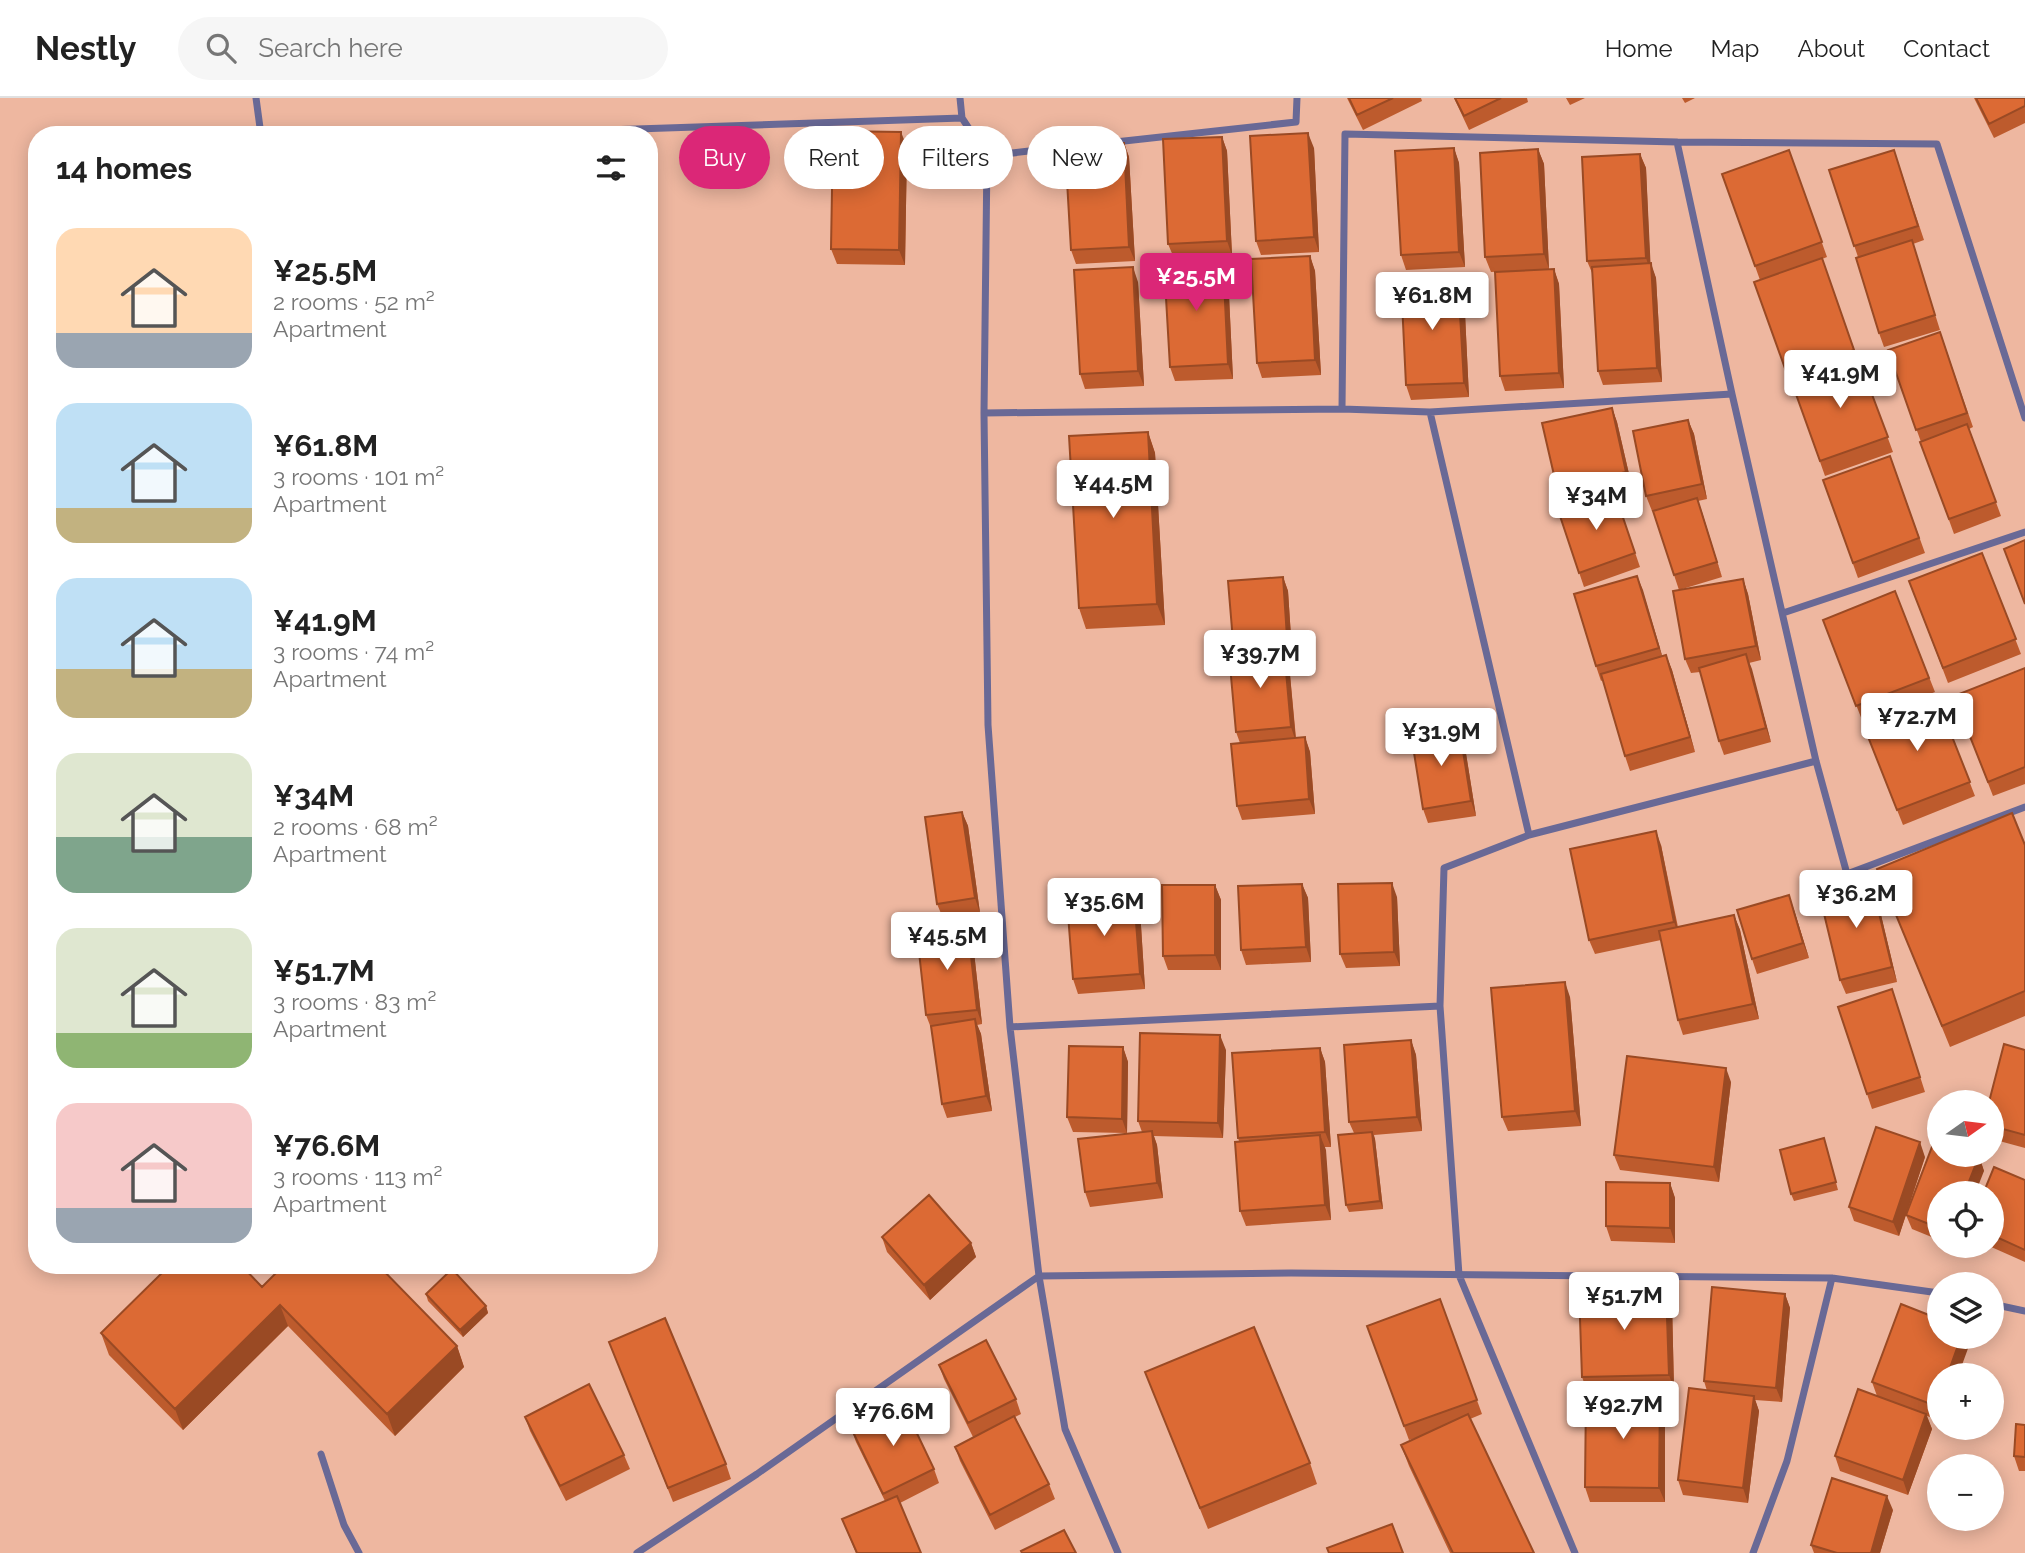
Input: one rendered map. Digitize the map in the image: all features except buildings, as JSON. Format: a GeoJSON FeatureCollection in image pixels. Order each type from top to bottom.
{"type":"FeatureCollection","features":[{"type":"Feature","properties":{"kind":"street"},"geometry":{"type":"LineString","coordinates":[[256,98],[260,126]]}},
{"type":"Feature","properties":{"kind":"street"},"geometry":{"type":"LineString","coordinates":[[960,98],[962,118],[967,126]]}},
{"type":"Feature","properties":{"kind":"street"},"geometry":{"type":"LineString","coordinates":[[1013,153],[1296,122],[1297,98]]}},
{"type":"Feature","properties":{"kind":"street"},"geometry":{"type":"LineString","coordinates":[[658,128],[962,118]]}},
{"type":"Feature","properties":{"kind":"street"},"geometry":{"type":"LineString","coordinates":[[1342,409],[1345,134],[1677,142],[1937,144],[2025,418]]}},
{"type":"Feature","properties":{"kind":"street"},"geometry":{"type":"LineString","coordinates":[[1677,142],[1816,761],[1847,874],[2025,807]]}},
{"type":"Feature","properties":{"kind":"street"},"geometry":{"type":"LineString","coordinates":[[987,189],[984,413],[988,725],[1010,1027],[1040,1276],[1065,1429],[1118,1553]]}},
{"type":"Feature","properties":{"kind":"street"},"geometry":{"type":"LineString","coordinates":[[984,413],[1342,409],[1430,412],[1732,394]]}},
{"type":"Feature","properties":{"kind":"street"},"geometry":{"type":"LineString","coordinates":[[1430,412],[1529,835]]}},
{"type":"Feature","properties":{"kind":"street"},"geometry":{"type":"LineString","coordinates":[[1783,613],[2025,532]]}},
{"type":"Feature","properties":{"kind":"street"},"geometry":{"type":"LineString","coordinates":[[1575,1553],[1459,1275],[1440,1006],[1444,868],[1529,835],[1816,761]]}},
{"type":"Feature","properties":{"kind":"street"},"geometry":{"type":"LineString","coordinates":[[1010,1027],[1440,1006]]}},
{"type":"Feature","properties":{"kind":"street"},"geometry":{"type":"LineString","coordinates":[[638,1553],[757,1474],[1040,1276],[1291,1273],[1832,1278],[1927,1291]]}},
{"type":"Feature","properties":{"kind":"street"},"geometry":{"type":"LineString","coordinates":[[1753,1553],[1787,1461],[1832,1278]]}},
{"type":"Feature","properties":{"kind":"street"},"geometry":{"type":"LineString","coordinates":[[2004,1307],[2025,1311]]}},
{"type":"Feature","properties":{"kind":"street"},"geometry":{"type":"LineString","coordinates":[[321,1454],[344,1525],[359,1553]]}}]}
